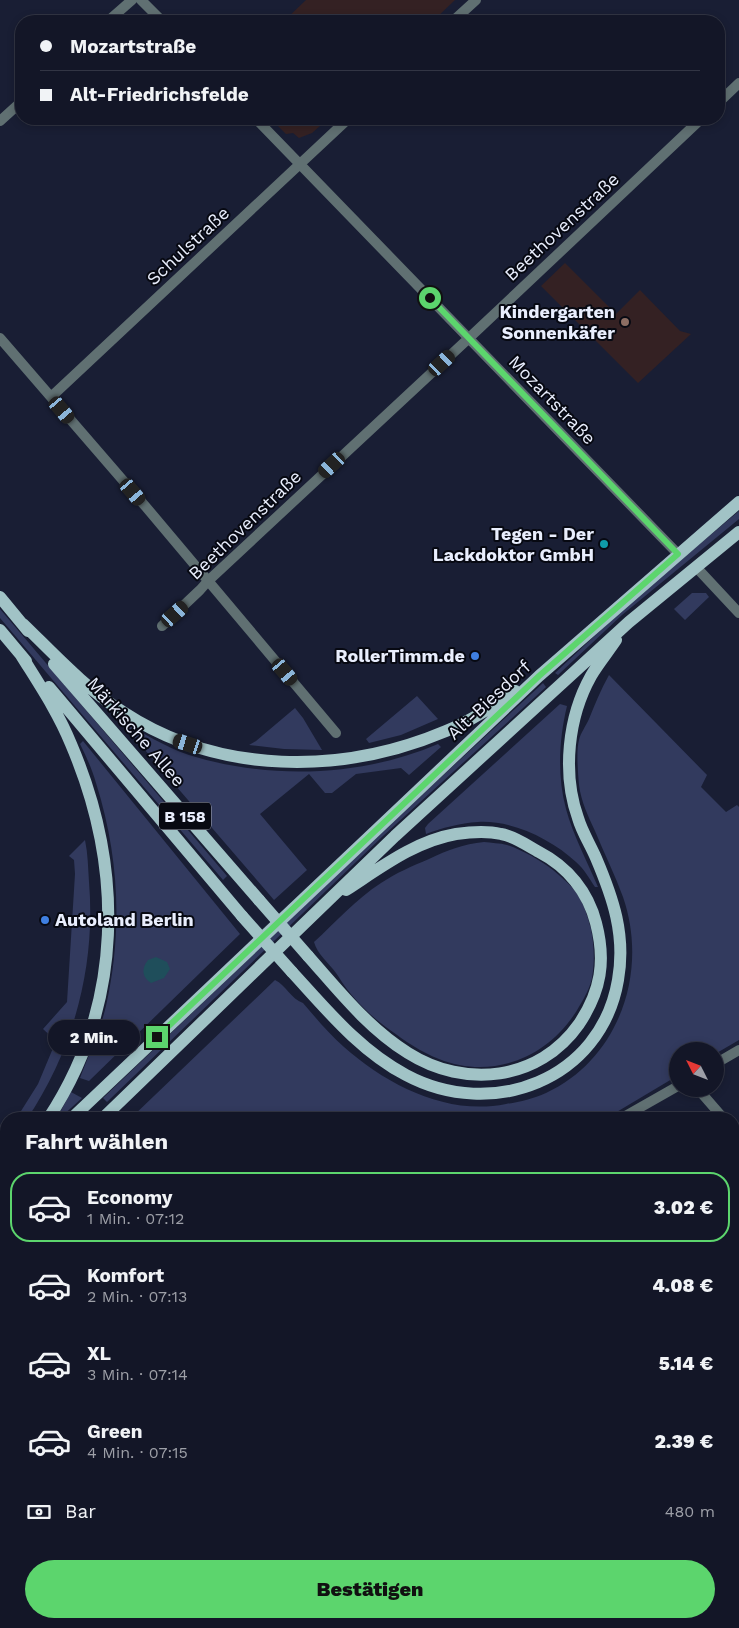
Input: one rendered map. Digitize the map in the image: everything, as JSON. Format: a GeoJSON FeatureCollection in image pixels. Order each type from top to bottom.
{"type":"FeatureCollection","features":[{"type":"Feature","properties":{"kind":"main road","name":"Alt-Biesdorf"},"geometry":{"type":"LineString","coordinates":[[78,1112],[539,676],[739,502]]}},
{"type":"Feature","properties":{"kind":"main road","name":"Alt-Biesdorf"},"geometry":{"type":"LineString","coordinates":[[323,905],[394,836],[629,622],[739,532]]}},
{"type":"Feature","properties":{"kind":"main road","name":"Märkische Allee"},"geometry":{"type":"LineString","coordinates":[[0,597],[63,675],[308,956],[365,1020],[389,1041],[435,1066],[458,1074],[477,1075],[512,1071],[529,1066],[560,1047],[572,1034],[592,1002],[598,987],[601,952],[599,935],[594,914],[585,895],[576,881],[561,866],[543,854],[503,834],[456,834],[439,838],[410,850],[323,905]]}},
{"type":"Feature","properties":{"kind":"main road","name":"Märkische Allee"},"geometry":{"type":"LineString","coordinates":[[0,630],[242,916],[343,1028],[376,1055],[406,1075],[436,1087],[461,1092],[492,1094],[524,1088],[551,1077],[576,1058],[600,1032],[612,1006],[619,980],[621,956],[620,931],[615,909],[596,858],[578,818],[572,794],[569,765],[572,729],[580,701],[591,676],[629,622]]}},
{"type":"Feature","properties":{"kind":"main road"},"geometry":{"type":"LineString","coordinates":[[23,624],[90,687],[122,711],[148,727],[174,739],[202,748],[253,760],[323,762],[381,753],[447,731],[475,717],[539,676]]}},
{"type":"Feature","properties":{"kind":"main road"},"geometry":{"type":"LineString","coordinates":[[21,655],[56,712],[79,763],[96,814],[103,848],[108,895],[102,991],[91,1032],[70,1082],[52,1112]]}},
{"type":"Feature","properties":{"kind":"main road"},"geometry":{"type":"LineString","coordinates":[[109,1112],[323,905]]}},
{"type":"Feature","properties":{"kind":"street"},"geometry":{"type":"LineString","coordinates":[[115,15],[132,0]]}},
{"type":"Feature","properties":{"kind":"street"},"geometry":{"type":"LineString","coordinates":[[141,0],[156,15]]}},
{"type":"Feature","properties":{"kind":"street"},"geometry":{"type":"LineString","coordinates":[[460,15],[476,0]]}},
{"type":"Feature","properties":{"kind":"street"},"geometry":{"type":"LineString","coordinates":[[725,97],[739,84]]}},
{"type":"Feature","properties":{"kind":"street"},"geometry":{"type":"LineString","coordinates":[[0,122],[15,108]]}},
{"type":"Feature","properties":{"kind":"street","name":"Mozartstraße"},"geometry":{"type":"LineString","coordinates":[[262,125],[678,554]]}},
{"type":"Feature","properties":{"kind":"street","name":"Schulstraße"},"geometry":{"type":"LineString","coordinates":[[51,396],[341,125]]}},
{"type":"Feature","properties":{"kind":"street","name":"Beethovenstraße"},"geometry":{"type":"LineString","coordinates":[[162,626],[695,125]]}},
{"type":"Feature","properties":{"kind":"street"},"geometry":{"type":"LineString","coordinates":[[0,338],[336,733]]}},
{"type":"Feature","properties":{"kind":"street"},"geometry":{"type":"LineString","coordinates":[[696,567],[739,613]]}},
{"type":"Feature","properties":{"kind":"street"},"geometry":{"type":"LineString","coordinates":[[724,1059],[739,1050]]}},
{"type":"Feature","properties":{"kind":"street"},"geometry":{"type":"LineString","coordinates":[[632,1112],[669,1091]]}},
{"type":"Feature","properties":{"kind":"street"},"geometry":{"type":"LineString","coordinates":[[706,1098],[718,1112]]}},
{"type":"Feature","properties":{"kind":"shaded area"},"geometry":{"type":"Polygon","coordinates":[[[306,0],[455,0],[439,15],[290,15],[306,0]]]}},
{"type":"Feature","properties":{"kind":"shaded area"},"geometry":{"type":"Polygon","coordinates":[[[277,125],[321,125],[312,133],[299,138],[293,133],[286,134],[277,125]]]}},
{"type":"Feature","properties":{"kind":"shaded area","name":"Kindergarten Sonnenkäfer"},"geometry":{"type":"Polygon","coordinates":[[[565,263],[616,314],[640,290],[680,331],[691,334],[638,383],[541,286],[565,263]]]}},
{"type":"Feature","properties":{"kind":"shaded area"},"geometry":{"type":"Polygon","coordinates":[[[739,511],[739,519],[622,615],[558,675],[555,673],[634,599],[739,511]]]}},
{"type":"Feature","properties":{"kind":"shaded area"},"geometry":{"type":"Polygon","coordinates":[[[692,593],[706,593],[709,597],[685,620],[674,609],[692,593]]]}},
{"type":"Feature","properties":{"kind":"shaded area"},"geometry":{"type":"Polygon","coordinates":[[[0,609],[227,876],[223,880],[0,618],[0,609]]]}},
{"type":"Feature","properties":{"kind":"shaded area"},"geometry":{"type":"Polygon","coordinates":[[[609,675],[707,775],[701,787],[726,812],[737,805],[739,807],[739,1040],[724,1049],[724,1042],[669,1042],[669,1081],[617,1112],[137,1112],[275,980],[303,1003],[333,1037],[361,1061],[399,1085],[440,1101],[462,1106],[484,1107],[511,1103],[531,1099],[546,1093],[571,1078],[592,1059],[609,1036],[622,1010],[629,983],[632,954],[630,926],[623,897],[585,808],[580,791],[578,745],[581,734],[609,675]]]}},
{"type":"Feature","properties":{"kind":"shaded area"},"geometry":{"type":"Polygon","coordinates":[[[543,683],[546,687],[383,836],[107,1102],[103,1098],[373,840],[543,683]]]}},
{"type":"Feature","properties":{"kind":"shaded area"},"geometry":{"type":"Polygon","coordinates":[[[417,696],[438,719],[401,735],[369,743],[366,739],[417,696]]]}},
{"type":"Feature","properties":{"kind":"shaded area"},"geometry":{"type":"Polygon","coordinates":[[[560,704],[567,706],[562,731],[560,758],[563,796],[572,828],[598,887],[595,887],[582,868],[566,854],[543,839],[517,828],[491,822],[478,822],[451,826],[426,834],[425,828],[428,824],[560,704]]]}},
{"type":"Feature","properties":{"kind":"shaded area"},"geometry":{"type":"Polygon","coordinates":[[[295,708],[322,750],[284,749],[249,745],[256,741],[295,708]]]}},
{"type":"Feature","properties":{"kind":"shaded area"},"geometry":{"type":"Polygon","coordinates":[[[121,720],[163,744],[189,755],[220,763],[283,771],[346,769],[408,755],[438,744],[441,747],[409,775],[401,768],[356,774],[332,793],[325,793],[309,774],[260,814],[307,870],[274,900],[121,720]]]}},
{"type":"Feature","properties":{"kind":"shaded area"},"geometry":{"type":"Polygon","coordinates":[[[83,741],[240,934],[89,1081],[80,1078],[98,1033],[106,1006],[115,949],[116,893],[110,838],[104,810],[93,773],[80,744],[83,741]]]}},
{"type":"Feature","properties":{"kind":"shaded area"},"geometry":{"type":"Polygon","coordinates":[[[85,840],[88,861],[90,913],[85,975],[69,1035],[58,1064],[31,1112],[20,1112],[38,1084],[56,1041],[43,1029],[67,1002],[75,874],[74,860],[69,856],[85,840]]]}},
{"type":"Feature","properties":{"kind":"shaded area"},"geometry":{"type":"Polygon","coordinates":[[[484,842],[507,845],[525,852],[548,866],[571,886],[581,901],[591,929],[594,959],[590,985],[580,1005],[568,1023],[554,1038],[538,1050],[520,1059],[500,1065],[480,1067],[460,1065],[439,1059],[401,1038],[354,998],[320,954],[314,942],[355,903],[387,879],[449,850],[484,842]]]}},
{"type":"Feature","properties":{"kind":"shaded area"},"geometry":{"type":"Polygon","coordinates":[[[156,957],[167,962],[170,969],[164,978],[151,983],[144,975],[144,970],[148,960],[156,957]]]}},
{"type":"Feature","properties":{"kind":"shaded area"},"geometry":{"type":"Polygon","coordinates":[[[71,1092],[82,1098],[67,1112],[60,1112],[71,1092]]]}},
{"type":"Feature","properties":{"kind":"place","name":"Kindergarten Sonnenkäfer"},"geometry":{"type":"Point","coordinates":[625,322]}},
{"type":"Feature","properties":{"kind":"place","name":"Tegen - Der Lackdoktor GmbH"},"geometry":{"type":"Point","coordinates":[604,544]}},
{"type":"Feature","properties":{"kind":"place","name":"RollerTimm.de"},"geometry":{"type":"Point","coordinates":[475,656]}},
{"type":"Feature","properties":{"kind":"place","name":"Autoland Berlin"},"geometry":{"type":"Point","coordinates":[45,920]}},
{"type":"Feature","properties":{"kind":"route"},"geometry":{"type":"LineString","coordinates":[[157,1037],[539,676],[678,554],[430,298]]}}]}
